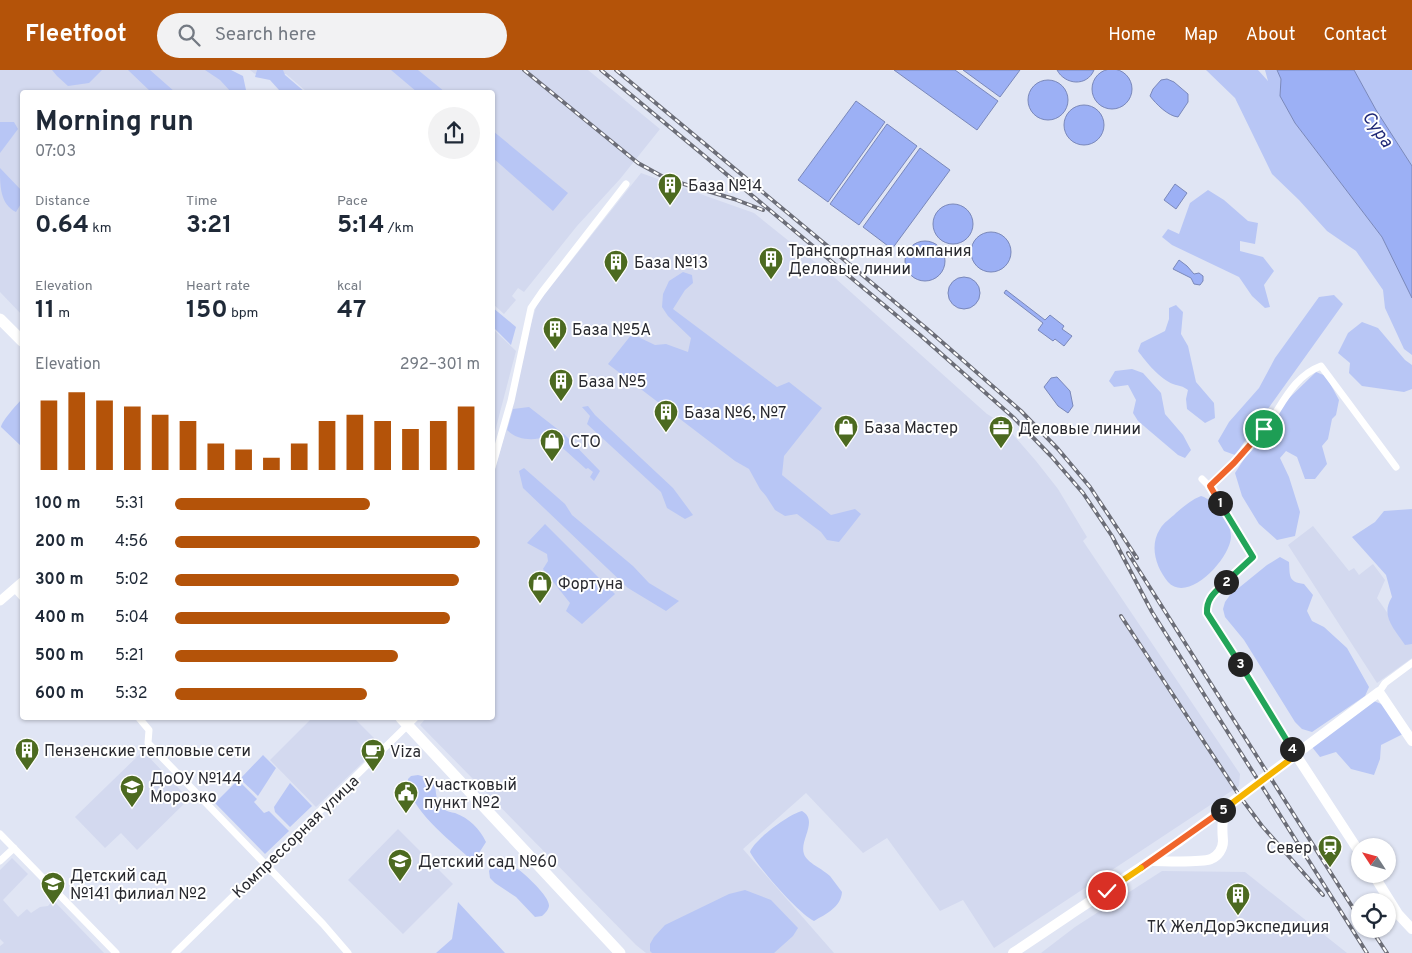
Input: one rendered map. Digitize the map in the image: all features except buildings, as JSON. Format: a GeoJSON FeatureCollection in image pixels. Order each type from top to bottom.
{"type":"FeatureCollection","features":[{"type":"Feature","properties":{"kind":"main road"},"geometry":{"type":"LineString","coordinates":[[0,319],[20,339]]}},
{"type":"Feature","properties":{"kind":"main road"},"geometry":{"type":"LineString","coordinates":[[1013,953],[1151,862],[1379,692],[1412,741]]}},
{"type":"Feature","properties":{"kind":"main road"},"geometry":{"type":"LineString","coordinates":[[408,720],[620,953]]}},
{"type":"Feature","properties":{"kind":"main road"},"geometry":{"type":"LineString","coordinates":[[1296,755],[1351,839]]}},
{"type":"Feature","properties":{"kind":"main road"},"geometry":{"type":"LineString","coordinates":[[1151,862],[1208,860],[1217,856],[1222,848],[1222,818],[1231,804]]}},
{"type":"Feature","properties":{"kind":"main road"},"geometry":{"type":"LineString","coordinates":[[1201,826],[1213,827],[1222,836]]}},
{"type":"Feature","properties":{"kind":"main road"},"geometry":{"type":"LineString","coordinates":[[1379,883],[1398,914],[1409,928],[1412,929]]}},
{"type":"Feature","properties":{"kind":"street"},"geometry":{"type":"LineString","coordinates":[[495,457],[511,401],[531,308],[626,184]]}},
{"type":"Feature","properties":{"kind":"street"},"geometry":{"type":"LineString","coordinates":[[1210,486],[1234,463],[1264,429],[1290,389],[1313,369],[1321,366],[1396,467]]}},
{"type":"Feature","properties":{"kind":"street"},"geometry":{"type":"LineString","coordinates":[[1202,479],[1210,486],[1253,557],[1214,593],[1206,605],[1207,613],[1296,755]]}},
{"type":"Feature","properties":{"kind":"street"},"geometry":{"type":"LineString","coordinates":[[0,601],[20,584]]}},
{"type":"Feature","properties":{"kind":"street"},"geometry":{"type":"LineString","coordinates":[[14,588],[20,595]]}},
{"type":"Feature","properties":{"kind":"street"},"geometry":{"type":"LineString","coordinates":[[1379,692],[1412,663]]}},
{"type":"Feature","properties":{"kind":"street"},"geometry":{"type":"LineString","coordinates":[[142,720],[149,730],[148,742],[324,924],[348,953]]}},
{"type":"Feature","properties":{"kind":"street","name":"Компрессорная улица"},"geometry":{"type":"LineString","coordinates":[[175,953],[408,720]]}},
{"type":"Feature","properties":{"kind":"street"},"geometry":{"type":"LineString","coordinates":[[0,834],[116,953]]}},
{"type":"Feature","properties":{"kind":"street"},"geometry":{"type":"LineString","coordinates":[[0,861],[14,848]]}},
{"type":"Feature","properties":{"kind":"shaded area"},"geometry":{"type":"Polygon","coordinates":[[[0,70],[216,70],[240,90],[20,90],[20,313],[0,292],[0,70]]]}},
{"type":"Feature","properties":{"kind":"shaded area"},"geometry":{"type":"Polygon","coordinates":[[[52,70],[102,70],[89,83],[68,86],[52,70]]]}},
{"type":"Feature","properties":{"kind":"shaded area"},"geometry":{"type":"Polygon","coordinates":[[[128,70],[150,70],[173,90],[149,90],[128,70]]]}},
{"type":"Feature","properties":{"kind":"shaded area"},"geometry":{"type":"Polygon","coordinates":[[[205,70],[231,70],[243,76],[246,90],[229,90],[220,80],[205,70]]]}},
{"type":"Feature","properties":{"kind":"shaded area"},"geometry":{"type":"Polygon","coordinates":[[[250,70],[588,70],[660,129],[620,179],[577,226],[524,292],[518,288],[512,296],[516,300],[504,314],[495,306],[495,90],[305,90],[286,74],[255,74],[250,70]]]}},
{"type":"Feature","properties":{"kind":"shaded area"},"geometry":{"type":"Polygon","coordinates":[[[257,70],[283,70],[285,75],[303,90],[279,90],[270,80],[255,77],[257,70]]]}},
{"type":"Feature","properties":{"kind":"shaded area"},"geometry":{"type":"Polygon","coordinates":[[[391,70],[418,70],[443,90],[415,90],[391,70]]]}},
{"type":"Feature","properties":{"kind":"shaded area"},"geometry":{"type":"Polygon","coordinates":[[[1206,70],[1258,70],[1268,81],[1265,70],[1277,70],[1281,79],[1280,96],[1295,123],[1382,237],[1407,286],[1412,298],[1412,355],[1404,349],[1385,308],[1383,290],[1356,251],[1327,231],[1272,174],[1235,98],[1206,70]]]}},
{"type":"Feature","properties":{"kind":"shaded area"},"geometry":{"type":"Polygon","coordinates":[[[1354,70],[1412,70],[1412,166],[1376,110],[1354,70]]]}},
{"type":"Feature","properties":{"kind":"shaded area"},"geometry":{"type":"Polygon","coordinates":[[[0,122],[14,122],[18,129],[0,153],[0,122]]]}},
{"type":"Feature","properties":{"kind":"shaded area"},"geometry":{"type":"Polygon","coordinates":[[[495,133],[568,193],[553,211],[495,160],[495,133]]]}},
{"type":"Feature","properties":{"kind":"shaded area"},"geometry":{"type":"Polygon","coordinates":[[[0,168],[20,189],[20,205],[16,212],[7,204],[1,188],[0,168]]]}},
{"type":"Feature","properties":{"kind":"shaded area"},"geometry":{"type":"Polygon","coordinates":[[[641,173],[754,213],[835,278],[987,414],[1004,424],[1036,461],[1058,489],[1087,537],[1083,541],[1240,774],[1239,786],[994,948],[963,900],[940,911],[887,838],[863,853],[806,793],[743,849],[834,953],[646,953],[420,725],[424,720],[495,720],[495,470],[527,337],[537,304],[641,173]]]}},
{"type":"Feature","properties":{"kind":"shaded area"},"geometry":{"type":"Polygon","coordinates":[[[1208,190],[1224,200],[1248,221],[1258,223],[1255,244],[1240,241],[1240,251],[1263,257],[1274,271],[1264,285],[1270,307],[1265,308],[1252,296],[1239,277],[1172,245],[1162,237],[1168,229],[1179,234],[1190,203],[1208,190]]]}},
{"type":"Feature","properties":{"kind":"shaded area"},"geometry":{"type":"Polygon","coordinates":[[[683,272],[692,275],[693,283],[685,290],[673,309],[777,387],[789,382],[822,408],[784,456],[782,475],[831,515],[855,509],[861,514],[839,542],[827,540],[821,532],[797,514],[785,516],[775,510],[749,469],[735,461],[608,364],[632,334],[655,345],[666,344],[688,352],[691,338],[668,316],[662,307],[663,294],[669,281],[683,272]]]}},
{"type":"Feature","properties":{"kind":"shaded area"},"geometry":{"type":"Polygon","coordinates":[[[1334,295],[1343,304],[1235,455],[1224,451],[1218,441],[1229,422],[1259,388],[1275,358],[1319,297],[1334,295]]]}},
{"type":"Feature","properties":{"kind":"shaded area"},"geometry":{"type":"Polygon","coordinates":[[[1176,305],[1183,312],[1181,334],[1188,346],[1196,382],[1214,403],[1215,418],[1205,423],[1187,409],[1186,399],[1188,390],[1168,382],[1149,365],[1138,351],[1141,343],[1165,331],[1169,319],[1169,308],[1176,305]]]}},
{"type":"Feature","properties":{"kind":"shaded area"},"geometry":{"type":"Polygon","coordinates":[[[495,310],[516,327],[511,345],[495,329],[495,310]]]}},
{"type":"Feature","properties":{"kind":"shaded area"},"geometry":{"type":"Polygon","coordinates":[[[1362,322],[1378,328],[1405,360],[1412,365],[1412,389],[1404,392],[1362,386],[1349,373],[1350,363],[1338,353],[1348,333],[1362,322]]]}},
{"type":"Feature","properties":{"kind":"shaded area"},"geometry":{"type":"Polygon","coordinates":[[[495,331],[516,351],[495,431],[495,331]]]}},
{"type":"Feature","properties":{"kind":"shaded area"},"geometry":{"type":"Polygon","coordinates":[[[1132,369],[1143,373],[1161,393],[1165,414],[1183,435],[1191,450],[1185,458],[1178,455],[1138,421],[1133,413],[1136,400],[1128,385],[1114,387],[1109,381],[1115,371],[1132,369]]]}},
{"type":"Feature","properties":{"kind":"shaded area"},"geometry":{"type":"Polygon","coordinates":[[[1316,372],[1326,376],[1339,400],[1336,415],[1332,419],[1328,439],[1322,446],[1327,464],[1315,479],[1305,479],[1297,457],[1286,451],[1280,458],[1289,477],[1300,512],[1295,536],[1277,540],[1259,524],[1242,496],[1235,473],[1266,432],[1282,405],[1316,372]]]}},
{"type":"Feature","properties":{"kind":"shaded area"},"geometry":{"type":"Polygon","coordinates":[[[20,401],[20,445],[1,427],[20,401]]]}},
{"type":"Feature","properties":{"kind":"shaded area"},"geometry":{"type":"Polygon","coordinates":[[[588,406],[595,415],[673,488],[693,515],[685,519],[667,508],[661,492],[587,424],[590,416],[582,407],[588,406]]]}},
{"type":"Feature","properties":{"kind":"shaded area"},"geometry":{"type":"Polygon","coordinates":[[[529,407],[565,435],[600,471],[594,481],[590,477],[593,472],[588,468],[586,469],[556,442],[546,437],[535,439],[520,438],[507,430],[513,409],[529,407]]]}},
{"type":"Feature","properties":{"kind":"shaded area"},"geometry":{"type":"Polygon","coordinates":[[[524,468],[565,504],[572,515],[633,566],[649,583],[679,601],[666,611],[628,588],[523,488],[519,471],[524,468]]]}},
{"type":"Feature","properties":{"kind":"shaded area"},"geometry":{"type":"Polygon","coordinates":[[[1201,496],[1214,504],[1221,512],[1231,533],[1229,546],[1216,567],[1207,576],[1186,587],[1176,587],[1168,582],[1160,570],[1155,556],[1155,542],[1161,527],[1167,521],[1188,503],[1201,496]]]}},
{"type":"Feature","properties":{"kind":"shaded area"},"geometry":{"type":"Polygon","coordinates":[[[1412,509],[1412,644],[1405,645],[1388,616],[1387,610],[1392,597],[1386,575],[1352,537],[1375,522],[1384,511],[1412,509]]]}},
{"type":"Feature","properties":{"kind":"shaded area"},"geometry":{"type":"Polygon","coordinates":[[[545,524],[615,594],[582,624],[566,611],[570,603],[543,569],[548,561],[547,554],[527,543],[545,524]]]}},
{"type":"Feature","properties":{"kind":"shaded area"},"geometry":{"type":"Polygon","coordinates":[[[1313,526],[1349,571],[1354,568],[1359,575],[1373,564],[1385,580],[1377,598],[1412,642],[1412,658],[1377,683],[1288,545],[1313,526]]]}},
{"type":"Feature","properties":{"kind":"shaded area"},"geometry":{"type":"Polygon","coordinates":[[[1280,557],[1289,562],[1292,580],[1304,584],[1313,595],[1307,611],[1312,621],[1324,627],[1347,648],[1369,687],[1365,696],[1312,732],[1302,729],[1295,722],[1244,640],[1225,617],[1223,609],[1230,595],[1280,557]]]}},
{"type":"Feature","properties":{"kind":"shaded area"},"geometry":{"type":"Polygon","coordinates":[[[1374,701],[1386,706],[1403,734],[1381,745],[1380,759],[1374,775],[1351,769],[1336,752],[1320,757],[1312,747],[1374,701]]]}},
{"type":"Feature","properties":{"kind":"shaded area"},"geometry":{"type":"Polygon","coordinates":[[[310,720],[356,720],[381,745],[316,807],[270,760],[310,720]]]}},
{"type":"Feature","properties":{"kind":"shaded area","name":"ДоОУ №144 Морозко"},"geometry":{"type":"Polygon","coordinates":[[[143,751],[189,799],[137,850],[121,833],[105,848],[75,817],[143,751]]]}},
{"type":"Feature","properties":{"kind":"shaded area"},"geometry":{"type":"Polygon","coordinates":[[[263,755],[276,768],[258,796],[240,779],[263,755]]]}},
{"type":"Feature","properties":{"kind":"shaded area"},"geometry":{"type":"Polygon","coordinates":[[[418,775],[432,781],[439,804],[444,809],[465,818],[474,824],[481,833],[486,842],[479,853],[473,858],[467,856],[440,831],[413,800],[408,779],[411,776],[418,775]]]}},
{"type":"Feature","properties":{"kind":"shaded area"},"geometry":{"type":"Polygon","coordinates":[[[238,780],[257,799],[254,802],[264,813],[269,811],[289,831],[265,854],[215,803],[238,780]]]}},
{"type":"Feature","properties":{"kind":"shaded area"},"geometry":{"type":"Polygon","coordinates":[[[290,783],[312,806],[290,827],[275,812],[274,807],[290,783]]]}},
{"type":"Feature","properties":{"kind":"shaded area"},"geometry":{"type":"Polygon","coordinates":[[[802,811],[809,820],[803,849],[804,854],[808,860],[830,876],[842,892],[836,906],[814,921],[807,917],[779,890],[750,852],[758,841],[773,828],[802,811]]]}},
{"type":"Feature","properties":{"kind":"shaded area","name":"Детский сад №60"},"geometry":{"type":"Polygon","coordinates":[[[398,829],[453,884],[403,934],[348,880],[398,829]]]}},
{"type":"Feature","properties":{"kind":"shaded area","name":"Детский сад №141 филиал №2"},"geometry":{"type":"Polygon","coordinates":[[[12,858],[28,874],[3,900],[18,917],[27,909],[31,913],[40,907],[48,906],[53,900],[104,953],[0,953],[0,946],[4,943],[0,939],[0,870],[12,858]]]}},
{"type":"Feature","properties":{"kind":"shaded area"},"geometry":{"type":"Polygon","coordinates":[[[499,864],[519,870],[542,892],[549,906],[542,916],[535,917],[516,897],[490,878],[489,871],[491,867],[499,864]]]}},
{"type":"Feature","properties":{"kind":"shaded area"},"geometry":{"type":"Polygon","coordinates":[[[1162,871],[1245,872],[1347,953],[1041,953],[1075,927],[1162,871]]]}},
{"type":"Feature","properties":{"kind":"shaded area"},"geometry":{"type":"Polygon","coordinates":[[[745,890],[771,900],[798,928],[793,936],[774,953],[652,953],[650,951],[650,944],[654,937],[665,925],[729,894],[745,890]]]}},
{"type":"Feature","properties":{"kind":"shaded area"},"geometry":{"type":"Polygon","coordinates":[[[458,902],[505,953],[436,953],[452,939],[458,902]]]}},
{"type":"Feature","properties":{"kind":"water"},"geometry":{"type":"Polygon","coordinates":[[[1116,69],[1123,72],[1129,78],[1132,89],[1131,97],[1123,106],[1116,109],[1108,109],[1101,106],[1093,97],[1092,85],[1095,78],[1104,70],[1116,69]]]}},
{"type":"Feature","properties":{"kind":"water"},"geometry":{"type":"Polygon","coordinates":[[[894,70],[955,70],[998,101],[977,130],[894,70]]]}},
{"type":"Feature","properties":{"kind":"water"},"geometry":{"type":"Polygon","coordinates":[[[963,70],[1020,70],[1000,97],[963,70]]]}},
{"type":"Feature","properties":{"kind":"water"},"geometry":{"type":"Polygon","coordinates":[[[1057,70],[1094,70],[1086,79],[1076,82],[1065,79],[1057,70]]]}},
{"type":"Feature","properties":{"kind":"water","name":"Сура"},"geometry":{"type":"Polygon","coordinates":[[[1277,70],[1354,70],[1376,110],[1412,166],[1412,298],[1382,237],[1295,123],[1280,96],[1281,79],[1277,70]]]}},
{"type":"Feature","properties":{"kind":"water"},"geometry":{"type":"Polygon","coordinates":[[[1167,79],[1174,82],[1188,94],[1188,102],[1178,117],[1166,112],[1150,96],[1161,80],[1167,79]]]}},
{"type":"Feature","properties":{"kind":"water"},"geometry":{"type":"Polygon","coordinates":[[[1052,80],[1059,83],[1065,89],[1068,100],[1067,108],[1059,117],[1052,120],[1044,120],[1037,117],[1029,108],[1028,96],[1031,89],[1040,81],[1052,80]]]}},
{"type":"Feature","properties":{"kind":"water"},"geometry":{"type":"Polygon","coordinates":[[[856,101],[885,122],[828,202],[798,180],[856,101]]]}},
{"type":"Feature","properties":{"kind":"water"},"geometry":{"type":"Polygon","coordinates":[[[1088,105],[1095,108],[1101,114],[1104,125],[1103,133],[1095,142],[1088,145],[1080,145],[1073,142],[1065,133],[1064,121],[1067,114],[1076,106],[1088,105]]]}},
{"type":"Feature","properties":{"kind":"water"},"geometry":{"type":"Polygon","coordinates":[[[887,124],[917,146],[859,225],[830,204],[887,124]]]}},
{"type":"Feature","properties":{"kind":"water"},"geometry":{"type":"Polygon","coordinates":[[[920,148],[950,170],[892,249],[863,227],[920,148]]]}},
{"type":"Feature","properties":{"kind":"water"},"geometry":{"type":"Polygon","coordinates":[[[1175,184],[1187,193],[1176,209],[1164,200],[1175,184]]]}},
{"type":"Feature","properties":{"kind":"water"},"geometry":{"type":"Polygon","coordinates":[[[957,204],[964,207],[970,213],[973,224],[972,232],[964,241],[957,244],[949,244],[942,241],[934,232],[933,220],[936,213],[945,205],[957,204]]]}},
{"type":"Feature","properties":{"kind":"water"},"geometry":{"type":"Polygon","coordinates":[[[995,232],[1002,235],[1008,241],[1011,252],[1010,260],[1002,269],[995,272],[987,272],[980,269],[972,260],[971,248],[974,241],[983,233],[995,232]]]}},
{"type":"Feature","properties":{"kind":"water"},"geometry":{"type":"Polygon","coordinates":[[[929,241],[936,244],[942,250],[945,261],[944,269],[936,278],[929,281],[921,281],[914,278],[906,269],[905,257],[908,250],[917,242],[929,241]]]}},
{"type":"Feature","properties":{"kind":"water"},"geometry":{"type":"Polygon","coordinates":[[[1179,260],[1194,274],[1199,273],[1203,276],[1203,281],[1200,285],[1194,284],[1191,278],[1173,269],[1179,260]]]}},
{"type":"Feature","properties":{"kind":"water"},"geometry":{"type":"Polygon","coordinates":[[[964,277],[976,281],[980,293],[976,305],[964,309],[952,305],[948,293],[952,281],[964,277]]]}},
{"type":"Feature","properties":{"kind":"water"},"geometry":{"type":"Polygon","coordinates":[[[1006,290],[1045,320],[1050,315],[1064,326],[1062,329],[1072,336],[1064,346],[1055,339],[1053,341],[1038,330],[1043,323],[1004,293],[1006,290]]]}},
{"type":"Feature","properties":{"kind":"water"},"geometry":{"type":"Polygon","coordinates":[[[1057,377],[1070,391],[1073,406],[1068,413],[1058,406],[1044,387],[1051,378],[1057,377]]]}},
{"type":"Feature","properties":{"kind":"railway"},"geometry":{"type":"LineString","coordinates":[[524,70],[638,163],[667,179],[734,199],[763,210]]}},
{"type":"Feature","properties":{"kind":"railway"},"geometry":{"type":"LineString","coordinates":[[601,70],[920,335],[1014,418],[1051,456],[1083,493],[1112,536],[1152,612],[1367,953]]}},
{"type":"Feature","properties":{"kind":"railway"},"geometry":{"type":"LineString","coordinates":[[616,70],[926,328],[1021,411],[1058,449],[1090,487],[1137,558]]}},
{"type":"Feature","properties":{"kind":"railway"},"geometry":{"type":"LineString","coordinates":[[1128,553],[1351,905]]}},
{"type":"Feature","properties":{"kind":"railway"},"geometry":{"type":"LineString","coordinates":[[1121,616],[1241,798],[1262,826],[1323,895]]}},
{"type":"Feature","properties":{"kind":"railway"},"geometry":{"type":"LineString","coordinates":[[1377,938],[1387,953]]}},
{"type":"Feature","properties":{"kind":"place","name":"База №14"},"geometry":{"type":"Point","coordinates":[670,206]}},
{"type":"Feature","properties":{"kind":"place","name":"Транспортная компания Деловые линии"},"geometry":{"type":"Point","coordinates":[771,280]}},
{"type":"Feature","properties":{"kind":"place","name":"База №13"},"geometry":{"type":"Point","coordinates":[616,283]}},
{"type":"Feature","properties":{"kind":"place","name":"База №5А"},"geometry":{"type":"Point","coordinates":[555,350]}},
{"type":"Feature","properties":{"kind":"place","name":"База №5"},"geometry":{"type":"Point","coordinates":[561,402]}},
{"type":"Feature","properties":{"kind":"place","name":"База №6, №7"},"geometry":{"type":"Point","coordinates":[666,433]}},
{"type":"Feature","properties":{"kind":"place","name":"База Мастер"},"geometry":{"type":"Point","coordinates":[846,448]}},
{"type":"Feature","properties":{"kind":"place","name":"Деловые линии"},"geometry":{"type":"Point","coordinates":[1001,449]}},
{"type":"Feature","properties":{"kind":"place","name":"СТО"},"geometry":{"type":"Point","coordinates":[552,462]}},
{"type":"Feature","properties":{"kind":"place","name":"Фортуна"},"geometry":{"type":"Point","coordinates":[540,604]}},
{"type":"Feature","properties":{"kind":"place","name":"Пензенские тепловые сети"},"geometry":{"type":"Point","coordinates":[27,771]}},
{"type":"Feature","properties":{"kind":"place","name":"Viza"},"geometry":{"type":"Point","coordinates":[373,772]}},
{"type":"Feature","properties":{"kind":"place","name":"ДоОУ №144 Морозко"},"geometry":{"type":"Point","coordinates":[132,808]}},
{"type":"Feature","properties":{"kind":"place","name":"Участковый пункт №2"},"geometry":{"type":"Point","coordinates":[406,814]}},
{"type":"Feature","properties":{"kind":"place","name":"Север"},"geometry":{"type":"Point","coordinates":[1330,868]}},
{"type":"Feature","properties":{"kind":"place","name":"Детский сад №60"},"geometry":{"type":"Point","coordinates":[400,882]}},
{"type":"Feature","properties":{"kind":"place","name":"Детский сад №141 филиал №2"},"geometry":{"type":"Point","coordinates":[53,905]}},
{"type":"Feature","properties":{"kind":"place","name":"ТК ЖелДорЭкспедиция"},"geometry":{"type":"Point","coordinates":[1238,916]}},
{"type":"Feature","properties":{"kind":"route"},"geometry":{"type":"LineString","coordinates":[[1107,891],[1240,798],[1296,755],[1207,613],[1206,605],[1214,593],[1253,557],[1210,486],[1234,463],[1264,429]]}}]}
